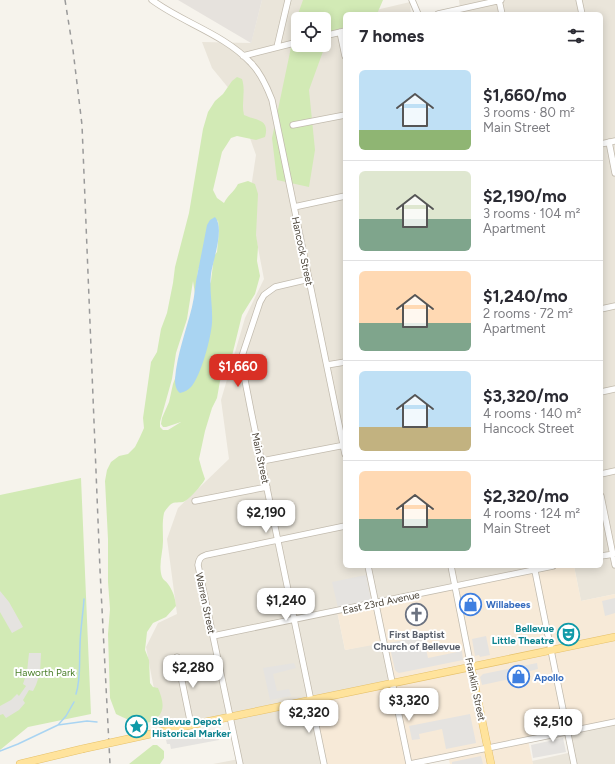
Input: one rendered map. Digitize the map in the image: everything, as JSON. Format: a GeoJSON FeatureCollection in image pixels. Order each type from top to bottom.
{"type":"FeatureCollection","features":[{"type":"Feature","properties":{"kind":"main road"},"geometry":{"type":"LineString","coordinates":[[20,764],[191,725],[615,637]]}},
{"type":"Feature","properties":{"kind":"main road","name":"Franklin Street"},"geometry":{"type":"LineString","coordinates":[[471,668],[491,764]]}},
{"type":"Feature","properties":{"kind":"street","name":"Hancock Street"},"geometry":{"type":"LineString","coordinates":[[152,0],[224,42],[243,56],[260,74],[266,85],[272,100],[343,440]]}},
{"type":"Feature","properties":{"kind":"street"},"geometry":{"type":"LineString","coordinates":[[278,47],[288,0]]}},
{"type":"Feature","properties":{"kind":"street"},"geometry":{"type":"LineString","coordinates":[[412,0],[417,12]]}},
{"type":"Feature","properties":{"kind":"street"},"geometry":{"type":"LineString","coordinates":[[447,12],[500,0],[502,12]]}},
{"type":"Feature","properties":{"kind":"street"},"geometry":{"type":"LineString","coordinates":[[579,0],[582,12]]}},
{"type":"Feature","properties":{"kind":"street"},"geometry":{"type":"LineString","coordinates":[[331,34],[342,32]]}},
{"type":"Feature","properties":{"kind":"street"},"geometry":{"type":"LineString","coordinates":[[243,56],[291,44]]}},
{"type":"Feature","properties":{"kind":"street"},"geometry":{"type":"LineString","coordinates":[[293,125],[343,115]]}},
{"type":"Feature","properties":{"kind":"street"},"geometry":{"type":"LineString","coordinates":[[612,142],[615,173]]}},
{"type":"Feature","properties":{"kind":"street"},"geometry":{"type":"LineString","coordinates":[[294,207],[343,196]]}},
{"type":"Feature","properties":{"kind":"street","name":"Main Street"},"geometry":{"type":"LineString","coordinates":[[309,279],[275,287],[264,295],[242,351],[242,365],[324,764]]}},
{"type":"Feature","properties":{"kind":"street"},"geometry":{"type":"LineString","coordinates":[[603,309],[615,306]]}},
{"type":"Feature","properties":{"kind":"street"},"geometry":{"type":"LineString","coordinates":[[327,365],[343,362]]}},
{"type":"Feature","properties":{"kind":"street"},"geometry":{"type":"LineString","coordinates":[[603,392],[615,389]]}},
{"type":"Feature","properties":{"kind":"street"},"geometry":{"type":"LineString","coordinates":[[262,461],[343,445]]}},
{"type":"Feature","properties":{"kind":"street"},"geometry":{"type":"LineString","coordinates":[[603,474],[615,471]]}},
{"type":"Feature","properties":{"kind":"street"},"geometry":{"type":"LineString","coordinates":[[195,501],[267,487]]}},
{"type":"Feature","properties":{"kind":"street"},"geometry":{"type":"LineString","coordinates":[[603,505],[615,565]]}},
{"type":"Feature","properties":{"kind":"street"},"geometry":{"type":"LineString","coordinates":[[279,541],[343,526]]}},
{"type":"Feature","properties":{"kind":"street","name":"Warren Street"},"geometry":{"type":"LineString","coordinates":[[240,764],[198,565],[201,557],[206,555],[279,541]]}},
{"type":"Feature","properties":{"kind":"street"},"geometry":{"type":"LineString","coordinates":[[603,556],[614,554]]}},
{"type":"Feature","properties":{"kind":"street"},"geometry":{"type":"LineString","coordinates":[[368,568],[409,764],[615,722]]}},
{"type":"Feature","properties":{"kind":"street","name":"Franklin Street"},"geometry":{"type":"LineString","coordinates":[[451,568],[471,668]]}},
{"type":"Feature","properties":{"kind":"street"},"geometry":{"type":"LineString","coordinates":[[534,568],[574,764]]}},
{"type":"Feature","properties":{"kind":"street","name":"East 23rd Avenue"},"geometry":{"type":"LineString","coordinates":[[213,636],[376,603],[534,568]]}},
{"type":"Feature","properties":{"kind":"street"},"geometry":{"type":"LineString","coordinates":[[177,657],[191,725]]}},
{"type":"Feature","properties":{"kind":"shaded area"},"geometry":{"type":"Polygon","coordinates":[[[178,0],[262,0],[251,44],[251,43],[178,0]]]}},
{"type":"Feature","properties":{"kind":"shaded area"},"geometry":{"type":"Polygon","coordinates":[[[262,0],[350,0],[345,12],[343,12],[343,568],[538,568],[458,582],[337,611],[345,650],[384,642],[392,684],[324,764],[213,764],[239,759],[230,717],[162,731],[146,647],[158,623],[177,614],[167,539],[178,508],[229,459],[221,400],[245,318],[264,279],[249,201],[256,155],[235,96],[212,68],[202,42],[251,43],[262,0]]]}},
{"type":"Feature","properties":{"kind":"shaded area"},"geometry":{"type":"Polygon","coordinates":[[[459,0],[615,0],[615,594],[581,601],[574,568],[603,568],[603,12],[440,12],[460,8],[459,0]]]}},
{"type":"Feature","properties":{"kind":"shaded area"},"geometry":{"type":"Polygon","coordinates":[[[410,2],[411,12],[368,12],[410,2]]]}},
{"type":"Feature","properties":{"kind":"shaded area"},"geometry":{"type":"Polygon","coordinates":[[[543,568],[574,568],[581,601],[615,594],[615,722],[528,740],[533,764],[450,764],[448,756],[410,764],[324,764],[311,700],[392,684],[384,643],[345,650],[337,611],[543,568]]]}},
{"type":"Feature","properties":{"kind":"shaded area"},"geometry":{"type":"Polygon","coordinates":[[[366,575],[371,601],[338,608],[332,582],[366,575]]]}},
{"type":"Feature","properties":{"kind":"shaded area"},"geometry":{"type":"Polygon","coordinates":[[[0,591],[9,602],[23,627],[12,633],[0,612],[0,591]]]}},
{"type":"Feature","properties":{"kind":"shaded area"},"geometry":{"type":"Polygon","coordinates":[[[615,598],[615,613],[605,616],[602,601],[615,598]]]}},
{"type":"Feature","properties":{"kind":"shaded area"},"geometry":{"type":"Polygon","coordinates":[[[423,636],[428,658],[462,651],[463,660],[399,673],[397,672],[395,670],[389,643],[423,636]]]}},
{"type":"Feature","properties":{"kind":"shaded area"},"geometry":{"type":"Polygon","coordinates":[[[486,636],[490,655],[480,657],[479,655],[475,656],[472,639],[486,636]]]}},
{"type":"Feature","properties":{"kind":"shaded area"},"geometry":{"type":"Polygon","coordinates":[[[29,653],[41,653],[40,673],[36,685],[33,691],[29,690],[23,700],[25,703],[19,710],[6,718],[3,714],[0,715],[0,706],[11,700],[17,694],[19,696],[26,686],[23,684],[27,672],[29,653]]]}},
{"type":"Feature","properties":{"kind":"shaded area"},"geometry":{"type":"Polygon","coordinates":[[[294,663],[296,668],[273,674],[277,691],[289,689],[291,696],[270,700],[263,668],[294,663]]]}},
{"type":"Feature","properties":{"kind":"shaded area"},"geometry":{"type":"Polygon","coordinates":[[[537,663],[538,669],[515,675],[514,678],[482,685],[480,677],[483,674],[537,663]]]}},
{"type":"Feature","properties":{"kind":"shaded area"},"geometry":{"type":"Polygon","coordinates":[[[470,714],[476,743],[446,749],[442,729],[419,734],[420,739],[412,740],[409,726],[470,714]]]}},
{"type":"Feature","properties":{"kind":"shaded area"},"geometry":{"type":"Polygon","coordinates":[[[615,722],[615,764],[533,764],[532,761],[568,753],[567,731],[615,722]]]}},
{"type":"Feature","properties":{"kind":"shaded area"},"geometry":{"type":"Polygon","coordinates":[[[217,730],[219,740],[171,749],[170,744],[167,744],[166,740],[217,730]]]}},
{"type":"Feature","properties":{"kind":"shaded area"},"geometry":{"type":"Polygon","coordinates":[[[563,738],[566,752],[533,758],[531,745],[563,738]]]}},
{"type":"Feature","properties":{"kind":"shaded area"},"geometry":{"type":"Polygon","coordinates":[[[481,756],[483,764],[452,764],[452,762],[481,756]]]}},
{"type":"Feature","properties":{"kind":"green space"},"geometry":{"type":"Polygon","coordinates":[[[303,0],[383,0],[378,12],[343,12],[343,28],[331,32],[331,12],[299,12],[303,0]]]}},
{"type":"Feature","properties":{"kind":"green space"},"geometry":{"type":"Polygon","coordinates":[[[291,47],[291,52],[323,52],[309,90],[315,150],[309,187],[277,180],[272,138],[291,47]]]}},
{"type":"Feature","properties":{"kind":"green space"},"geometry":{"type":"Polygon","coordinates":[[[237,77],[242,79],[244,88],[244,115],[264,124],[266,127],[265,137],[256,140],[237,136],[231,138],[222,152],[213,190],[217,198],[224,203],[238,184],[248,181],[255,184],[258,194],[256,235],[258,247],[257,261],[260,276],[255,294],[242,315],[231,360],[220,381],[217,398],[212,408],[205,431],[199,459],[205,479],[189,498],[183,502],[172,503],[164,513],[161,572],[162,578],[168,584],[172,592],[176,606],[166,617],[153,623],[147,632],[145,650],[149,660],[150,683],[153,687],[158,688],[163,707],[160,714],[154,721],[143,723],[126,719],[116,714],[110,698],[108,634],[110,609],[105,481],[107,470],[111,462],[119,456],[128,454],[135,447],[144,428],[143,418],[151,362],[157,352],[161,329],[167,313],[175,267],[189,213],[203,129],[208,112],[232,81],[237,77]],[[218,220],[202,257],[198,271],[195,294],[193,281],[187,319],[176,353],[172,379],[160,422],[160,427],[163,430],[168,430],[181,422],[166,427],[163,427],[161,424],[169,402],[173,384],[211,281],[214,256],[217,252],[219,231],[218,220]]]}},
{"type":"Feature","properties":{"kind":"green space","name":"Haworth Park"},"geometry":{"type":"Polygon","coordinates":[[[81,478],[91,714],[28,727],[0,750],[0,495],[81,478]]]}},
{"type":"Feature","properties":{"kind":"green space"},"geometry":{"type":"Polygon","coordinates":[[[153,745],[157,745],[164,751],[164,758],[160,764],[129,764],[153,745]]]}},
{"type":"Feature","properties":{"kind":"water"},"geometry":{"type":"Polygon","coordinates":[[[215,217],[218,222],[219,236],[211,274],[210,286],[212,317],[210,338],[202,366],[195,382],[189,389],[180,393],[177,389],[175,381],[176,370],[193,302],[207,225],[210,220],[215,217]]]}},
{"type":"Feature","properties":{"kind":"waterway"},"geometry":{"type":"LineString","coordinates":[[76,694],[78,688],[80,635],[84,599]]}},
{"type":"Feature","properties":{"kind":"waterway"},"geometry":{"type":"LineString","coordinates":[[58,725],[66,716],[74,702]]}},
{"type":"Feature","properties":{"kind":"waterway"},"geometry":{"type":"LineString","coordinates":[[0,751],[58,725],[87,721],[97,722]]}},
{"type":"Feature","properties":{"kind":"railway"},"geometry":{"type":"LineString","coordinates":[[65,0],[82,125],[100,570],[110,764]]}},
{"type":"Feature","properties":{"kind":"place","name":"Willabees"},"geometry":{"type":"Point","coordinates":[470,604]}},
{"type":"Feature","properties":{"kind":"place","name":"First Baptist Church of Bellevue"},"geometry":{"type":"Point","coordinates":[417,614]}},
{"type":"Feature","properties":{"kind":"place","name":"Bellevue Little Theatre"},"geometry":{"type":"Point","coordinates":[569,634]}},
{"type":"Feature","properties":{"kind":"place","name":"Apollo"},"geometry":{"type":"Point","coordinates":[518,677]}},
{"type":"Feature","properties":{"kind":"place","name":"Bellevue Depot Historical Marker"},"geometry":{"type":"Point","coordinates":[137,727]}}]}
